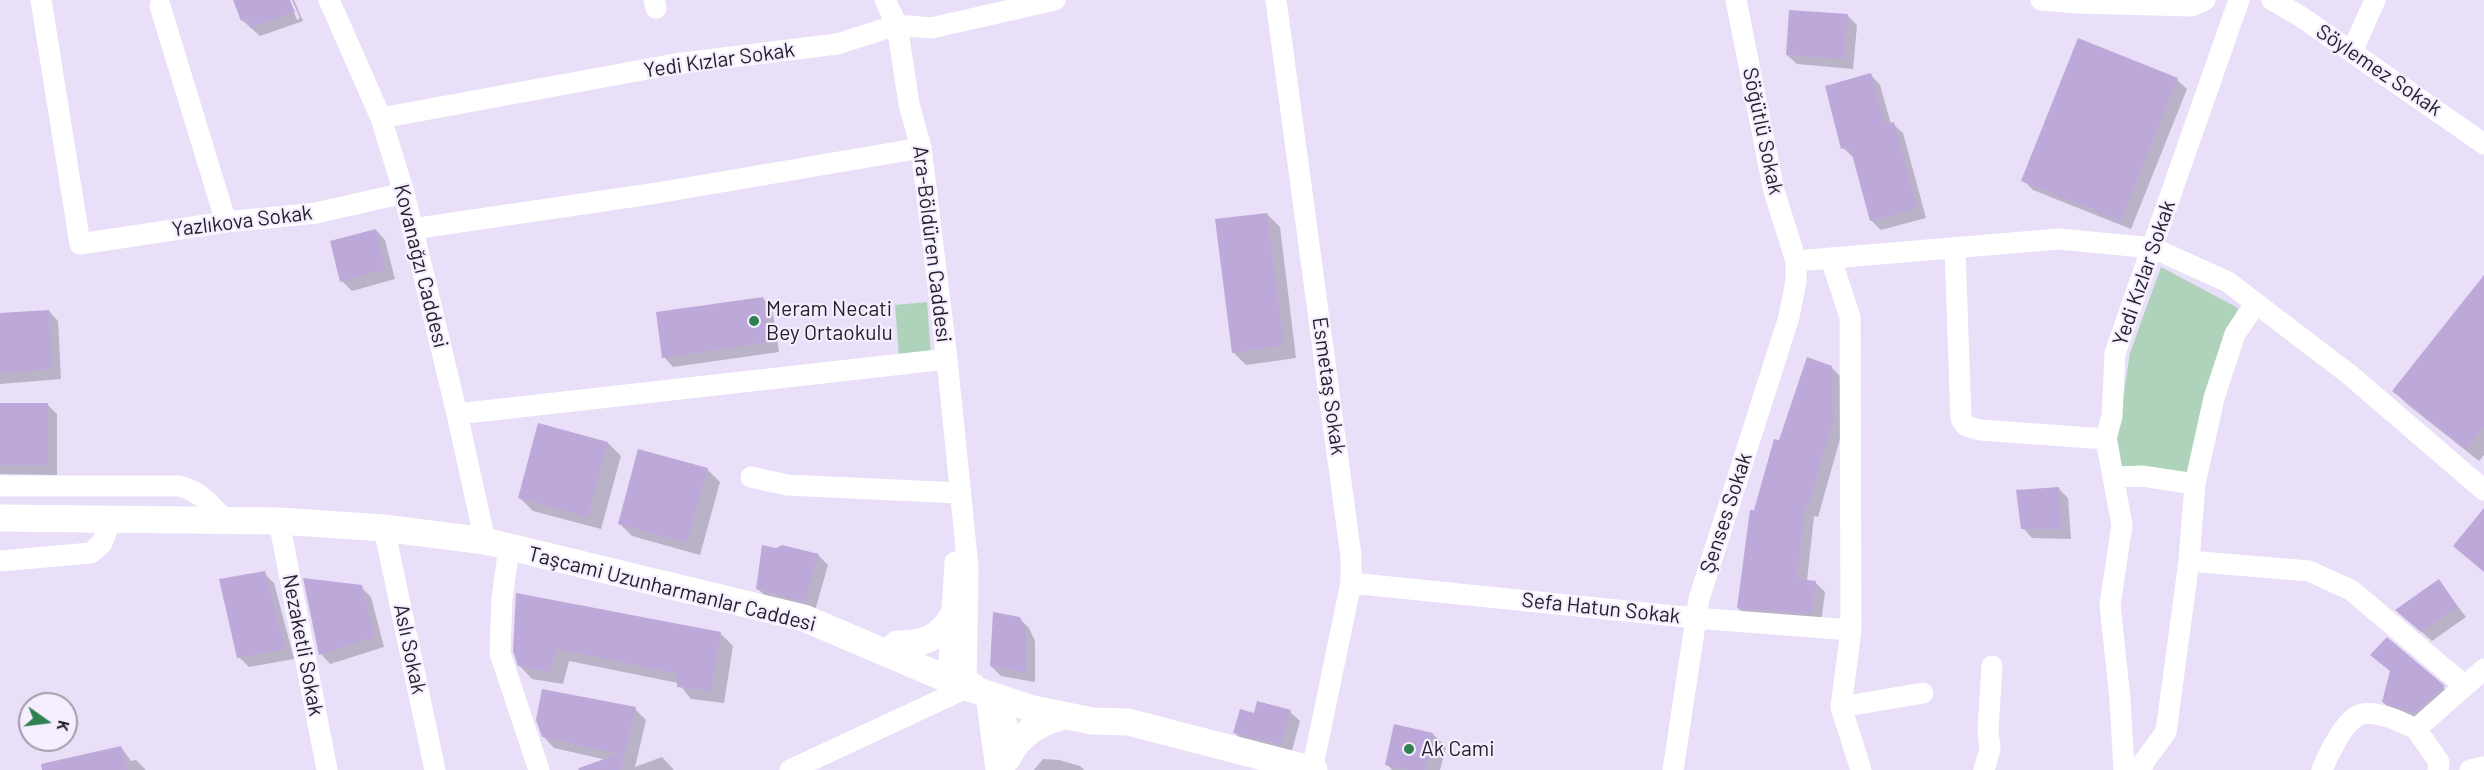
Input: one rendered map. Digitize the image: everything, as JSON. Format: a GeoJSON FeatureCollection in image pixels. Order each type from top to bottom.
{"type":"FeatureCollection","features":[{"type":"Feature","properties":{"kind":"main road","name":"Taşcami Uzunharmanlar Caddesi"},"geometry":{"type":"LineString","coordinates":[[0,518],[279,520],[384,528],[497,544],[804,618],[1064,716],[1092,721],[1128,722],[1313,770]]}},
{"type":"Feature","properties":{"kind":"main road"},"geometry":{"type":"LineString","coordinates":[[897,644],[912,644],[930,639],[940,634],[952,617]]}},
{"type":"Feature","properties":{"kind":"main road"},"geometry":{"type":"LineString","coordinates":[[804,618],[821,618],[844,623],[897,644],[972,683],[1102,710],[1128,722]]}},
{"type":"Feature","properties":{"kind":"main road"},"geometry":{"type":"LineString","coordinates":[[1003,766],[1013,746],[1028,731],[1064,716]]}},
{"type":"Feature","properties":{"kind":"street","name":"Yazlıkova Sokak"},"geometry":{"type":"LineString","coordinates":[[41,0],[80,244],[226,222],[316,213],[404,193]]}},
{"type":"Feature","properties":{"kind":"street","name":"Kovanağzı Caddesi"},"geometry":{"type":"LineString","coordinates":[[329,0],[381,118],[404,193],[458,414],[497,544],[502,599],[500,653],[539,770]]}},
{"type":"Feature","properties":{"kind":"street","name":"Ara-Böldüren Caddesi"},"geometry":{"type":"LineString","coordinates":[[885,0],[897,25],[909,104],[921,148],[947,359],[968,567],[972,683]]}},
{"type":"Feature","properties":{"kind":"street","name":"Yedi Kızlar Sokak"},"geometry":{"type":"LineString","coordinates":[[381,118],[675,64],[837,44],[897,25],[931,28],[1055,0]]}},
{"type":"Feature","properties":{"kind":"street","name":"Esmetaş Sokak"},"geometry":{"type":"LineString","coordinates":[[1276,0],[1351,556],[1351,583],[1313,770]]}},
{"type":"Feature","properties":{"kind":"street","name":"Söğütlü Sokak"},"geometry":{"type":"LineString","coordinates":[[1736,0],[1774,191],[1796,261]]}},
{"type":"Feature","properties":{"kind":"street"},"geometry":{"type":"LineString","coordinates":[[2041,0],[2191,6],[2205,0]]}},
{"type":"Feature","properties":{"kind":"street","name":"Yedi Kızlar Sokak"},"geometry":{"type":"LineString","coordinates":[[2124,770],[2120,699],[2110,605],[2122,525],[2115,477],[2106,439],[2112,416],[2115,353],[2239,0]]}},
{"type":"Feature","properties":{"kind":"street","name":"Söylemez Sokak"},"geometry":{"type":"LineString","coordinates":[[2272,0],[2352,52],[2484,144]]}},
{"type":"Feature","properties":{"kind":"street"},"geometry":{"type":"LineString","coordinates":[[2352,52],[2375,0]]}},
{"type":"Feature","properties":{"kind":"street"},"geometry":{"type":"LineString","coordinates":[[160,6],[226,222]]}},
{"type":"Feature","properties":{"kind":"street"},"geometry":{"type":"LineString","coordinates":[[412,229],[657,193],[921,148]]}},
{"type":"Feature","properties":{"kind":"street"},"geometry":{"type":"LineString","coordinates":[[1796,261],[2059,240],[2153,248],[2228,282],[2350,375],[2483,486]]}},
{"type":"Feature","properties":{"kind":"street"},"geometry":{"type":"LineString","coordinates":[[1955,248],[1962,419],[1966,426],[1980,430],[2106,439]]}},
{"type":"Feature","properties":{"kind":"street"},"geometry":{"type":"LineString","coordinates":[[1831,259],[1850,317],[1851,630],[1841,707],[1861,770]]}},
{"type":"Feature","properties":{"kind":"street","name":"Şenses Sokak"},"geometry":{"type":"LineString","coordinates":[[1673,770],[1695,618],[1789,317],[1796,281],[1796,261]]}},
{"type":"Feature","properties":{"kind":"street"},"geometry":{"type":"LineString","coordinates":[[2142,770],[2143,763],[2166,732],[2189,561],[2195,484],[2214,398],[2235,334],[2256,303]]}},
{"type":"Feature","properties":{"kind":"street"},"geometry":{"type":"LineString","coordinates":[[458,414],[947,359]]}},
{"type":"Feature","properties":{"kind":"street"},"geometry":{"type":"LineString","coordinates":[[751,477],[787,485],[959,493]]}},
{"type":"Feature","properties":{"kind":"street"},"geometry":{"type":"LineString","coordinates":[[2115,477],[2142,477],[2195,484]]}},
{"type":"Feature","properties":{"kind":"street"},"geometry":{"type":"LineString","coordinates":[[0,486],[179,486],[193,489],[204,496],[225,520]]}},
{"type":"Feature","properties":{"kind":"street","name":"Ara-Böldüren Caddesi"},"geometry":{"type":"LineString","coordinates":[[959,493],[952,617],[972,683]]}},
{"type":"Feature","properties":{"kind":"street"},"geometry":{"type":"LineString","coordinates":[[0,561],[91,553],[102,543],[111,519]]}},
{"type":"Feature","properties":{"kind":"street","name":"Nezaketli Sokak"},"geometry":{"type":"LineString","coordinates":[[279,520],[327,770]]}},
{"type":"Feature","properties":{"kind":"street","name":"Aslı Sokak"},"geometry":{"type":"LineString","coordinates":[[384,528],[435,770]]}},
{"type":"Feature","properties":{"kind":"street"},"geometry":{"type":"LineString","coordinates":[[2189,561],[2309,571],[2351,590],[2465,686]]}},
{"type":"Feature","properties":{"kind":"street","name":"Sefa Hatun Sokak"},"geometry":{"type":"LineString","coordinates":[[1351,583],[1695,618],[1851,630]]}},
{"type":"Feature","properties":{"kind":"street"},"geometry":{"type":"LineString","coordinates":[[1984,770],[1990,749],[1988,731],[1992,666]]}},
{"type":"Feature","properties":{"kind":"street"},"geometry":{"type":"LineString","coordinates":[[2416,729],[2484,669]]}},
{"type":"Feature","properties":{"kind":"street"},"geometry":{"type":"LineString","coordinates":[[790,770],[810,765],[972,683],[1003,766]]}},
{"type":"Feature","properties":{"kind":"street"},"geometry":{"type":"LineString","coordinates":[[1841,707],[1923,693]]}},
{"type":"Feature","properties":{"kind":"street"},"geometry":{"type":"LineString","coordinates":[[2322,770],[2330,750],[2355,718],[2364,714],[2389,717],[2416,729],[2439,762],[2438,770]]}},
{"type":"Feature","properties":{"kind":"street"},"geometry":{"type":"LineString","coordinates":[[2470,770],[2484,766]]}},
{"type":"Feature","properties":{"kind":"green space"},"geometry":{"type":"Polygon","coordinates":[[[2161,267],[2238,308],[2201,414],[2191,477],[2122,467],[2117,437],[2130,353],[2161,267]]]}},
{"type":"Feature","properties":{"kind":"green space"},"geometry":{"type":"Polygon","coordinates":[[[927,302],[931,353],[899,356],[895,305],[927,302]]]}},
{"type":"Feature","properties":{"kind":"building"},"geometry":{"type":"Polygon","coordinates":[[[233,0],[290,0],[295,12],[250,28],[249,19],[241,21],[233,0]]]}},
{"type":"Feature","properties":{"kind":"building"},"geometry":{"type":"Polygon","coordinates":[[[1789,10],[1848,14],[1844,59],[1786,55],[1789,10]]]}},
{"type":"Feature","properties":{"kind":"building"},"geometry":{"type":"Polygon","coordinates":[[[2078,38],[2178,78],[2121,221],[2021,181],[2078,38]]]}},
{"type":"Feature","properties":{"kind":"building"},"geometry":{"type":"Polygon","coordinates":[[[1871,73],[1885,124],[1894,122],[1917,208],[1870,221],[1850,147],[1841,149],[1825,86],[1871,73]]]}},
{"type":"Feature","properties":{"kind":"building"},"geometry":{"type":"Polygon","coordinates":[[[1267,213],[1284,345],[1232,353],[1215,219],[1267,213]]]}},
{"type":"Feature","properties":{"kind":"building"},"geometry":{"type":"Polygon","coordinates":[[[376,229],[386,269],[340,282],[330,241],[376,229]]]}},
{"type":"Feature","properties":{"kind":"building"},"geometry":{"type":"Polygon","coordinates":[[[2484,275],[2484,426],[2466,449],[2392,391],[2484,275]]]}},
{"type":"Feature","properties":{"kind":"building"},"geometry":{"type":"Polygon","coordinates":[[[763,297],[770,342],[662,358],[656,312],[763,297]]]}},
{"type":"Feature","properties":{"kind":"building"},"geometry":{"type":"Polygon","coordinates":[[[49,310],[52,369],[0,373],[0,313],[49,310]]]}},
{"type":"Feature","properties":{"kind":"building"},"geometry":{"type":"Polygon","coordinates":[[[1807,357],[1832,366],[1833,421],[1808,508],[1805,507],[1797,579],[1816,581],[1812,614],[1737,608],[1750,510],[1754,510],[1774,439],[1779,440],[1807,357]]]}},
{"type":"Feature","properties":{"kind":"building"},"geometry":{"type":"Polygon","coordinates":[[[0,403],[48,403],[48,465],[0,465],[0,403]]]}},
{"type":"Feature","properties":{"kind":"building"},"geometry":{"type":"Polygon","coordinates":[[[538,423],[608,442],[588,517],[518,498],[538,423]]]}},
{"type":"Feature","properties":{"kind":"building"},"geometry":{"type":"Polygon","coordinates":[[[638,449],[708,468],[687,543],[618,524],[638,449]]]}},
{"type":"Feature","properties":{"kind":"building"},"geometry":{"type":"Polygon","coordinates":[[[2059,487],[2062,530],[2021,529],[2016,490],[2059,487]]]}},
{"type":"Feature","properties":{"kind":"building"},"geometry":{"type":"Polygon","coordinates":[[[2484,508],[2484,572],[2453,546],[2484,508]]]}},
{"type":"Feature","properties":{"kind":"building"},"geometry":{"type":"Polygon","coordinates":[[[762,545],[776,548],[782,545],[819,554],[805,602],[756,589],[762,545]]]}},
{"type":"Feature","properties":{"kind":"building"},"geometry":{"type":"Polygon","coordinates":[[[265,571],[286,649],[237,658],[219,579],[265,571]]]}},
{"type":"Feature","properties":{"kind":"building"},"geometry":{"type":"Polygon","coordinates":[[[303,578],[362,585],[375,637],[319,655],[303,578]]]}},
{"type":"Feature","properties":{"kind":"building"},"geometry":{"type":"Polygon","coordinates":[[[2439,579],[2458,607],[2421,632],[2395,610],[2439,579]]]}},
{"type":"Feature","properties":{"kind":"building"},"geometry":{"type":"Polygon","coordinates":[[[516,593],[721,632],[711,691],[677,687],[677,674],[557,649],[550,672],[518,666],[513,651],[516,593]]]}},
{"type":"Feature","properties":{"kind":"building"},"geometry":{"type":"Polygon","coordinates":[[[993,612],[1020,617],[1026,630],[1026,673],[990,666],[993,612]]]}},
{"type":"Feature","properties":{"kind":"building"},"geometry":{"type":"Polygon","coordinates":[[[2387,637],[2445,686],[2416,712],[2382,702],[2390,671],[2370,655],[2387,637]]]}},
{"type":"Feature","properties":{"kind":"building"},"geometry":{"type":"Polygon","coordinates":[[[542,689],[636,707],[621,770],[579,770],[579,768],[618,754],[542,737],[536,720],[542,689]]]}},
{"type":"Feature","properties":{"kind":"building"},"geometry":{"type":"Polygon","coordinates":[[[1257,701],[1291,710],[1281,745],[1233,733],[1240,709],[1254,713],[1257,701]]]}},
{"type":"Feature","properties":{"kind":"building","name":"Ak Cami"},"geometry":{"type":"Polygon","coordinates":[[[1394,724],[1433,733],[1425,770],[1408,770],[1385,765],[1394,724]]]}},
{"type":"Feature","properties":{"kind":"building"},"geometry":{"type":"Polygon","coordinates":[[[121,746],[128,770],[42,770],[41,764],[121,746]]]}},
{"type":"Feature","properties":{"kind":"place","name":"Meram Necati Bey Ortaokulu"},"geometry":{"type":"Point","coordinates":[754,321]}},
{"type":"Feature","properties":{"kind":"place","name":"Ak Cami"},"geometry":{"type":"Point","coordinates":[1409,749]}}]}
